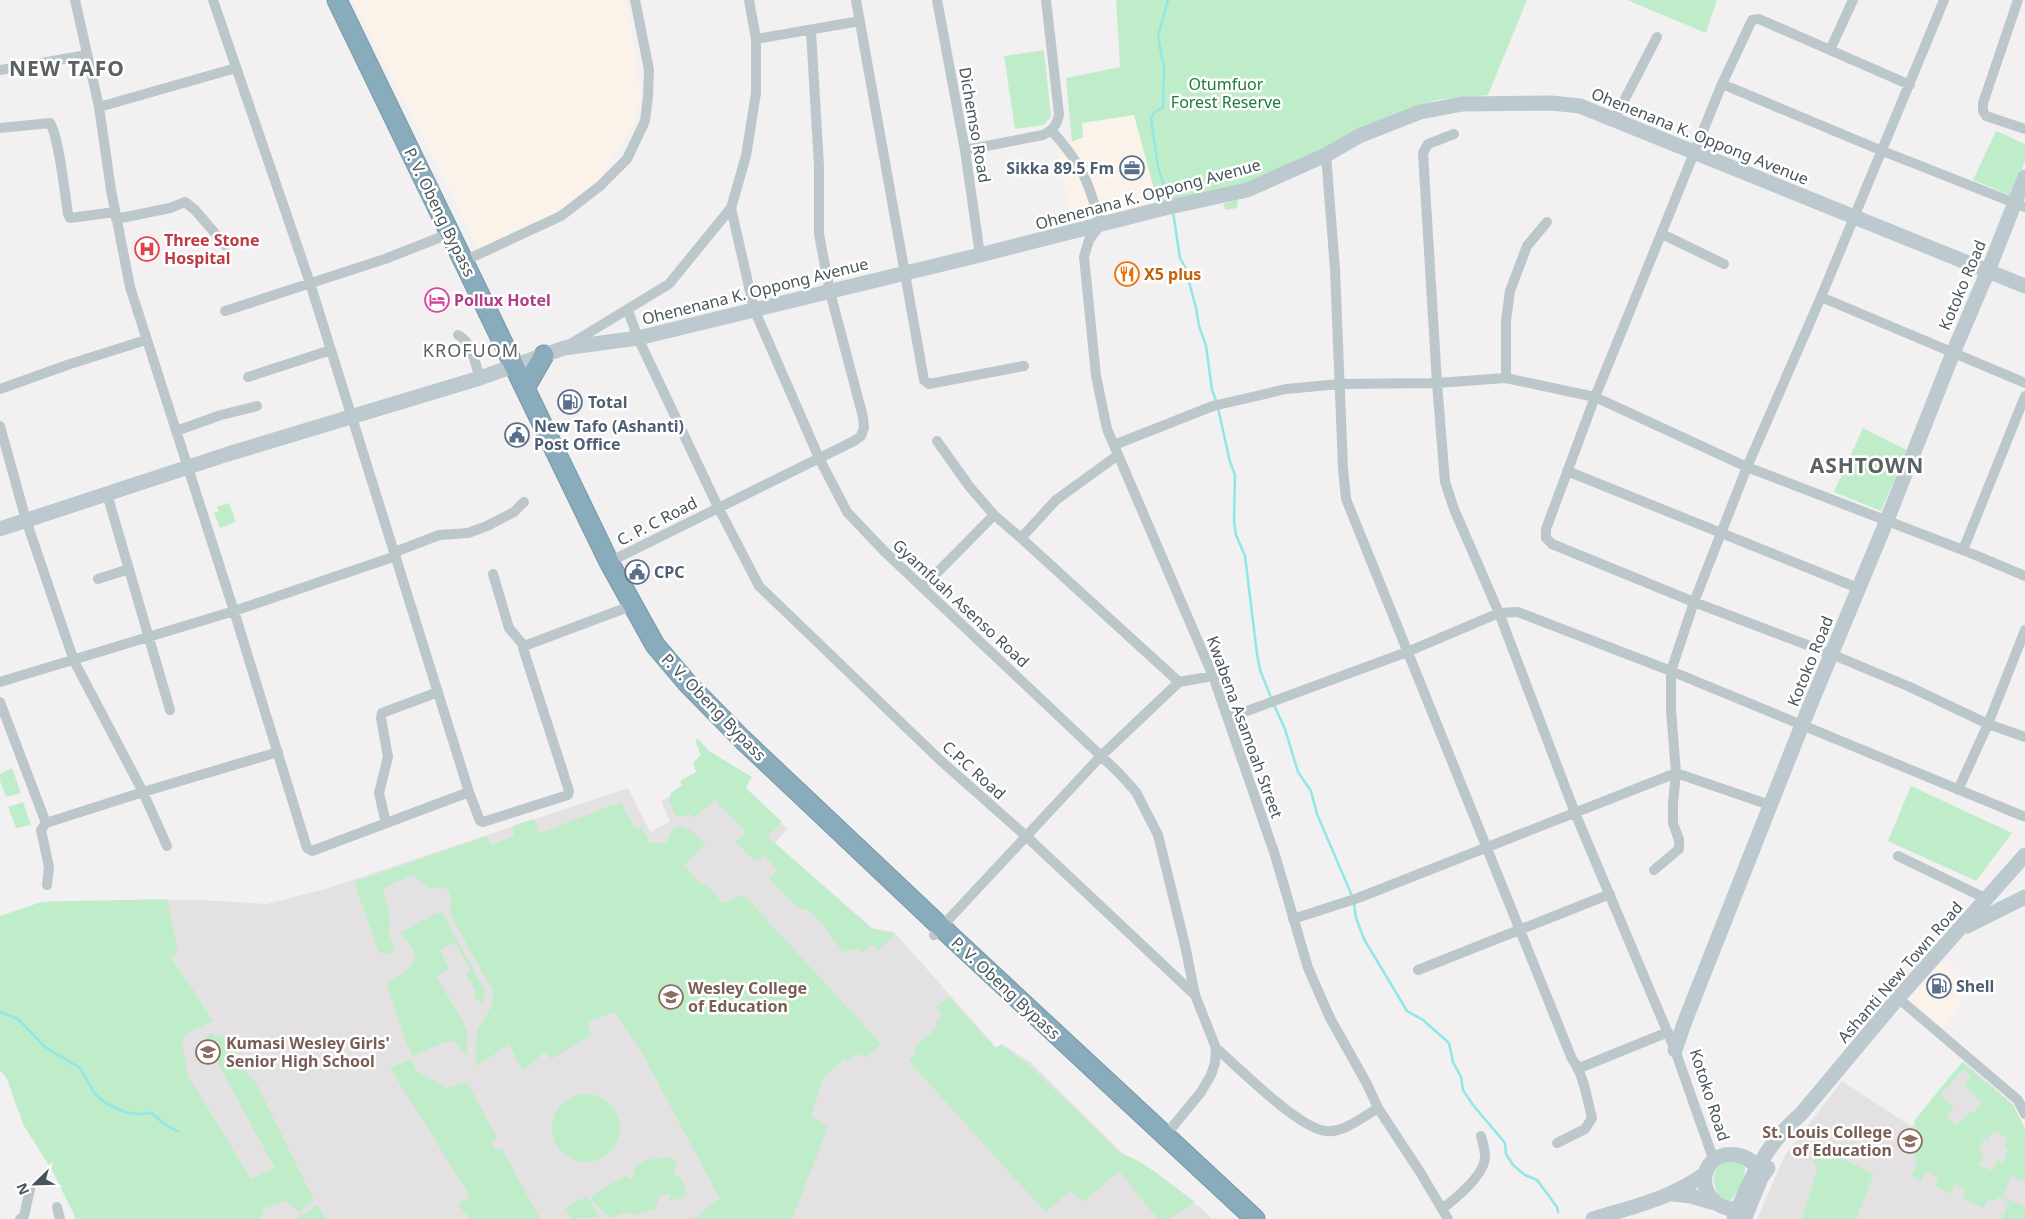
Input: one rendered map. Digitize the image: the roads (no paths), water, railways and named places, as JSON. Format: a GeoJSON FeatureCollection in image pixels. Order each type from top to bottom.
{"type":"FeatureCollection","features":[{"type":"Feature","properties":{"kind":"highway","name":"P. V. Obeng Bypass"},"geometry":{"type":"LineString","coordinates":[[325,0],[441,237],[508,368],[623,609],[655,663],[679,691],[828,836],[938,932]]}},
{"type":"Feature","properties":{"kind":"highway","name":"P. V. Obeng Bypass"},"geometry":{"type":"LineString","coordinates":[[337,0],[464,261],[508,368],[525,388],[609,562],[655,645],[688,684],[742,739],[938,932],[1161,1140],[1239,1219]]}},
{"type":"Feature","properties":{"kind":"highway"},"geometry":{"type":"LineString","coordinates":[[525,388],[544,355]]}},
{"type":"Feature","properties":{"kind":"highway","name":"P. V. Obeng Bypass"},"geometry":{"type":"LineString","coordinates":[[1161,1140],[1255,1219]]}},
{"type":"Feature","properties":{"kind":"street"},"geometry":{"type":"LineString","coordinates":[[75,0],[99,107],[116,216],[130,287],[309,850],[312,851],[469,792]]}},
{"type":"Feature","properties":{"kind":"street"},"geometry":{"type":"LineString","coordinates":[[213,0],[310,283],[469,792],[480,821],[483,822],[569,793],[523,648],[524,646],[509,628],[493,574]]}},
{"type":"Feature","properties":{"kind":"street"},"geometry":{"type":"LineString","coordinates":[[464,261],[561,216],[600,186],[627,159],[645,121],[648,96],[649,70],[636,0]]}},
{"type":"Feature","properties":{"kind":"street"},"geometry":{"type":"LineString","coordinates":[[564,348],[669,284],[731,208],[746,156],[756,93],[756,39],[750,0]]}},
{"type":"Feature","properties":{"kind":"street"},"geometry":{"type":"LineString","coordinates":[[856,0],[887,164],[904,274],[924,380],[929,384],[1024,366]]}},
{"type":"Feature","properties":{"kind":"street","name":"Dichemso Road"},"geometry":{"type":"LineString","coordinates":[[937,0],[965,150],[980,255]]}},
{"type":"Feature","properties":{"kind":"street"},"geometry":{"type":"LineString","coordinates":[[965,150],[1043,135],[1052,131],[1057,123],[1060,114],[1046,0]]}},
{"type":"Feature","properties":{"kind":"street"},"geometry":{"type":"LineString","coordinates":[[1830,50],[1853,0]]}},
{"type":"Feature","properties":{"kind":"street"},"geometry":{"type":"LineString","coordinates":[[1654,870],[1679,849],[1679,840],[1673,822],[1676,773],[1671,710],[1671,671],[1694,602],[1747,467],[1821,297],[1880,150],[1910,85],[1944,0]]}},
{"type":"Feature","properties":{"kind":"street"},"geometry":{"type":"LineString","coordinates":[[2018,0],[1982,103],[1986,116],[2025,129]]}},
{"type":"Feature","properties":{"kind":"street"},"geometry":{"type":"LineString","coordinates":[[1910,85],[1755,18],[1750,24],[1722,84],[1595,397],[1546,529],[1546,538],[1552,544],[1694,602],[1831,654],[1910,687],[1988,724],[2025,737]]}},
{"type":"Feature","properties":{"kind":"street"},"geometry":{"type":"LineString","coordinates":[[756,39],[860,21]]}},
{"type":"Feature","properties":{"kind":"street"},"geometry":{"type":"LineString","coordinates":[[811,31],[819,166],[819,234],[830,292]]}},
{"type":"Feature","properties":{"kind":"street"},"geometry":{"type":"LineString","coordinates":[[1614,120],[1657,37]]}},
{"type":"Feature","properties":{"kind":"street"},"geometry":{"type":"LineString","coordinates":[[0,70],[87,55]]}},
{"type":"Feature","properties":{"kind":"street"},"geometry":{"type":"LineString","coordinates":[[99,107],[236,68]]}},
{"type":"Feature","properties":{"kind":"street"},"geometry":{"type":"LineString","coordinates":[[1722,84],[1880,150],[2020,205]]}},
{"type":"Feature","properties":{"kind":"street","name":"Ohenenana K. Oppong Avenue"},"geometry":{"type":"LineString","coordinates":[[0,529],[187,468],[480,378],[564,348],[638,338],[1170,207],[1247,190],[1326,155],[1368,132],[1412,114],[1444,106],[1551,103],[1580,106],[2025,286]]}},
{"type":"Feature","properties":{"kind":"street"},"geometry":{"type":"LineString","coordinates":[[0,128],[50,123],[53,127],[59,155],[70,218],[116,216],[170,208],[185,202],[195,210],[226,246]]}},
{"type":"Feature","properties":{"kind":"street"},"geometry":{"type":"LineString","coordinates":[[1052,131],[1076,160],[1086,178],[1100,225]]}},
{"type":"Feature","properties":{"kind":"street"},"geometry":{"type":"LineString","coordinates":[[1454,134],[1428,144],[1423,153],[1445,482],[1454,509],[1499,613],[1575,813],[1676,1050]]}},
{"type":"Feature","properties":{"kind":"street"},"geometry":{"type":"LineString","coordinates":[[1326,155],[1336,269],[1343,468],[1346,499],[1485,848],[1572,1060],[1576,1065],[1592,1118],[1585,1129],[1556,1143]]}},
{"type":"Feature","properties":{"kind":"street","name":"Kotoko Road"},"geometry":{"type":"LineString","coordinates":[[1710,1167],[1676,1050],[1685,1021],[1802,725],[1887,520],[1953,353],[1988,272],[2020,205],[2025,177]]}},
{"type":"Feature","properties":{"kind":"street","name":"Gyamfuah Asenso Road"},"geometry":{"type":"LineString","coordinates":[[731,208],[754,309],[819,458],[847,512],[885,552],[1100,756]]}},
{"type":"Feature","properties":{"kind":"street"},"geometry":{"type":"LineString","coordinates":[[1506,378],[1506,321],[1510,291],[1527,246],[1547,222]]}},
{"type":"Feature","properties":{"kind":"street","name":"Kwabena Asamoah Street"},"geometry":{"type":"LineString","coordinates":[[1100,225],[1089,240],[1084,257],[1096,376],[1107,429],[1214,676],[1275,855],[1308,968],[1330,1018],[1367,1084],[1378,1108],[1448,1219]]}},
{"type":"Feature","properties":{"kind":"street"},"geometry":{"type":"LineString","coordinates":[[1662,234],[1724,264]]}},
{"type":"Feature","properties":{"kind":"street"},"geometry":{"type":"LineString","coordinates":[[225,311],[385,259],[441,237]]}},
{"type":"Feature","properties":{"kind":"street","name":"C. P. C Road"},"geometry":{"type":"LineString","coordinates":[[609,562],[861,436],[864,428],[862,408],[830,292]]}},
{"type":"Feature","properties":{"kind":"street"},"geometry":{"type":"LineString","coordinates":[[1821,297],[2025,383]]}},
{"type":"Feature","properties":{"kind":"street","name":"C.P.C Road"},"geometry":{"type":"LineString","coordinates":[[628,310],[638,338],[718,507],[759,586],[940,760],[1027,837],[1195,995],[1216,1048]]}},
{"type":"Feature","properties":{"kind":"street"},"geometry":{"type":"LineString","coordinates":[[458,335],[464,338],[470,348],[480,378]]}},
{"type":"Feature","properties":{"kind":"street"},"geometry":{"type":"LineString","coordinates":[[0,388],[146,340]]}},
{"type":"Feature","properties":{"kind":"street"},"geometry":{"type":"LineString","coordinates":[[248,377],[330,350]]}},
{"type":"Feature","properties":{"kind":"street"},"geometry":{"type":"LineString","coordinates":[[1021,538],[1056,500],[1116,450],[1213,406],[1286,389],[1340,384],[1437,382],[1506,378],[1595,397],[1747,467],[1887,520],[2025,576]]}},
{"type":"Feature","properties":{"kind":"street"},"geometry":{"type":"LineString","coordinates":[[1963,550],[2025,396]]}},
{"type":"Feature","properties":{"kind":"street"},"geometry":{"type":"LineString","coordinates":[[176,431],[221,415],[257,406]]}},
{"type":"Feature","properties":{"kind":"street"},"geometry":{"type":"LineString","coordinates":[[0,426],[26,520],[74,661],[143,792],[167,846]]}},
{"type":"Feature","properties":{"kind":"street"},"geometry":{"type":"LineString","coordinates":[[937,441],[969,486],[994,516],[1021,538],[1179,682]]}},
{"type":"Feature","properties":{"kind":"street"},"geometry":{"type":"LineString","coordinates":[[1567,471],[1858,588]]}},
{"type":"Feature","properties":{"kind":"street"},"geometry":{"type":"LineString","coordinates":[[107,494],[170,710]]}},
{"type":"Feature","properties":{"kind":"street"},"geometry":{"type":"LineString","coordinates":[[0,682],[234,611],[395,554],[439,535],[468,533],[487,526],[514,512],[524,502]]}},
{"type":"Feature","properties":{"kind":"street"},"geometry":{"type":"LineString","coordinates":[[923,587],[994,516]]}},
{"type":"Feature","properties":{"kind":"street"},"geometry":{"type":"LineString","coordinates":[[98,579],[128,569]]}},
{"type":"Feature","properties":{"kind":"street"},"geometry":{"type":"LineString","coordinates":[[524,646],[623,609]]}},
{"type":"Feature","properties":{"kind":"street"},"geometry":{"type":"LineString","coordinates":[[1228,718],[1406,652],[1499,613],[1518,612],[1671,671],[2025,817]]}},
{"type":"Feature","properties":{"kind":"street"},"geometry":{"type":"LineString","coordinates":[[1958,790],[1988,724],[2025,630]]}},
{"type":"Feature","properties":{"kind":"street"},"geometry":{"type":"LineString","coordinates":[[938,932],[1100,756],[1179,682],[1214,676]]}},
{"type":"Feature","properties":{"kind":"street"},"geometry":{"type":"LineString","coordinates":[[386,823],[379,793],[388,757],[381,718],[382,713],[438,692]]}},
{"type":"Feature","properties":{"kind":"street"},"geometry":{"type":"LineString","coordinates":[[0,702],[46,823]]}},
{"type":"Feature","properties":{"kind":"street"},"geometry":{"type":"LineString","coordinates":[[47,885],[48,867],[41,830],[46,823],[278,752]]}},
{"type":"Feature","properties":{"kind":"street"},"geometry":{"type":"LineString","coordinates":[[1100,756],[1136,792],[1149,814],[1158,835],[1185,945],[1195,995]]}},
{"type":"Feature","properties":{"kind":"street"},"geometry":{"type":"LineString","coordinates":[[1293,919],[1353,900],[1676,773],[1770,806]]}},
{"type":"Feature","properties":{"kind":"street","name":"Ashanti New Town Road"},"geometry":{"type":"LineString","coordinates":[[1731,1212],[1755,1168],[1788,1125],[1801,1114],[1898,998],[2025,855]]}},
{"type":"Feature","properties":{"kind":"street"},"geometry":{"type":"LineString","coordinates":[[1898,856],[1987,899]]}},
{"type":"Feature","properties":{"kind":"street"},"geometry":{"type":"LineString","coordinates":[[1418,970],[1610,894]]}},
{"type":"Feature","properties":{"kind":"street"},"geometry":{"type":"LineString","coordinates":[[1961,929],[2025,897]]}},
{"type":"Feature","properties":{"kind":"street"},"geometry":{"type":"LineString","coordinates":[[1898,998],[2021,1096],[2025,1114]]}},
{"type":"Feature","properties":{"kind":"street"},"geometry":{"type":"LineString","coordinates":[[1576,1065],[1582,1067],[1668,1032]]}},
{"type":"Feature","properties":{"kind":"street"},"geometry":{"type":"LineString","coordinates":[[1216,1048],[1286,1109],[1311,1127],[1327,1132],[1345,1127],[1378,1108]]}},
{"type":"Feature","properties":{"kind":"street"},"geometry":{"type":"LineString","coordinates":[[1161,1140],[1200,1092],[1211,1075],[1215,1063],[1216,1048]]}},
{"type":"Feature","properties":{"kind":"street","name":"Ashanti New Town Road"},"geometry":{"type":"LineString","coordinates":[[1755,1168],[1794,1129],[1801,1114]]}},
{"type":"Feature","properties":{"kind":"street"},"geometry":{"type":"LineString","coordinates":[[1442,1209],[1459,1196],[1479,1172],[1485,1158],[1482,1136]]}},
{"type":"Feature","properties":{"kind":"street"},"geometry":{"type":"LineString","coordinates":[[1593,1219],[1673,1194],[1692,1184],[1710,1167],[1730,1154],[1740,1155],[1755,1168]]}},
{"type":"Feature","properties":{"kind":"street"},"geometry":{"type":"LineString","coordinates":[[1710,1167],[1704,1188],[1731,1212]]}},
{"type":"Feature","properties":{"kind":"street"},"geometry":{"type":"LineString","coordinates":[[20,1219],[24,1216],[30,1189]]}},
{"type":"Feature","properties":{"kind":"street"},"geometry":{"type":"LineString","coordinates":[[1673,1194],[1691,1196],[1731,1212]]}},
{"type":"Feature","properties":{"kind":"street"},"geometry":{"type":"LineString","coordinates":[[57,1208],[60,1219]]}},
{"type":"Feature","properties":{"kind":"waterway"},"geometry":{"type":"LineString","coordinates":[[1168,0],[1158,36],[1164,68],[1163,107],[1154,113],[1151,118],[1158,167],[1169,202]]}},
{"type":"Feature","properties":{"kind":"waterway"},"geometry":{"type":"LineString","coordinates":[[1173,212],[1180,258],[1185,267],[1199,326],[1206,346],[1212,390],[1217,403]]}},
{"type":"Feature","properties":{"kind":"waterway"},"geometry":{"type":"LineString","coordinates":[[1218,408],[1230,462],[1235,475],[1234,521],[1236,535],[1245,556],[1257,654],[1260,670],[1272,700]]}},
{"type":"Feature","properties":{"kind":"waterway"},"geometry":{"type":"LineString","coordinates":[[1274,705],[1285,729],[1298,772],[1311,791],[1317,814],[1352,896]]}},
{"type":"Feature","properties":{"kind":"waterway"},"geometry":{"type":"LineString","coordinates":[[1354,904],[1356,918],[1364,939],[1407,1011],[1423,1020],[1449,1043],[1453,1062],[1461,1077],[1463,1090],[1505,1143],[1506,1154],[1513,1165],[1525,1175],[1537,1180],[1557,1207],[1558,1212]]}},
{"type":"Feature","properties":{"kind":"waterway"},"geometry":{"type":"LineString","coordinates":[[0,1012],[18,1019],[45,1047],[80,1068],[95,1094],[107,1104],[125,1112],[152,1113],[164,1124],[179,1132]]}},
{"type":"Feature","properties":{"kind":"place","name":"Sikka 89.5 Fm"},"geometry":{"type":"Point","coordinates":[1132,168]}},
{"type":"Feature","properties":{"kind":"place","name":"Three Stone Hospital"},"geometry":{"type":"Point","coordinates":[147,249]}},
{"type":"Feature","properties":{"kind":"place","name":"X5 plus"},"geometry":{"type":"Point","coordinates":[1127,274]}},
{"type":"Feature","properties":{"kind":"place","name":"Pollux Hotel"},"geometry":{"type":"Point","coordinates":[437,300]}},
{"type":"Feature","properties":{"kind":"place","name":"Total"},"geometry":{"type":"Point","coordinates":[570,402]}},
{"type":"Feature","properties":{"kind":"place","name":"New Tafo (Ashanti) Post Office"},"geometry":{"type":"Point","coordinates":[517,435]}},
{"type":"Feature","properties":{"kind":"place","name":"CPC"},"geometry":{"type":"Point","coordinates":[637,572]}},
{"type":"Feature","properties":{"kind":"place","name":"Shell"},"geometry":{"type":"Point","coordinates":[1939,986]}},
{"type":"Feature","properties":{"kind":"place","name":"Wesley College of Education"},"geometry":{"type":"Point","coordinates":[671,997]}},
{"type":"Feature","properties":{"kind":"place","name":"Kumasi Wesley Girls' Senior High School"},"geometry":{"type":"Point","coordinates":[208,1052]}},
{"type":"Feature","properties":{"kind":"place","name":"St. Louis College of Education"},"geometry":{"type":"Point","coordinates":[1910,1141]}},
{"type":"Feature","properties":{"kind":"district","name":"NEW TAFO"},"geometry":{"type":"Point","coordinates":[67,69]}},
{"type":"Feature","properties":{"kind":"district","name":"KROFUOM"},"geometry":{"type":"Point","coordinates":[471,351]}},
{"type":"Feature","properties":{"kind":"district","name":"ASHTOWN"},"geometry":{"type":"Point","coordinates":[1867,466]}},
{"type":"Feature","properties":{"kind":"park label","name":"Otumfuor Forest Reserve"},"geometry":{"type":"Point","coordinates":[1226,93]}}]}
